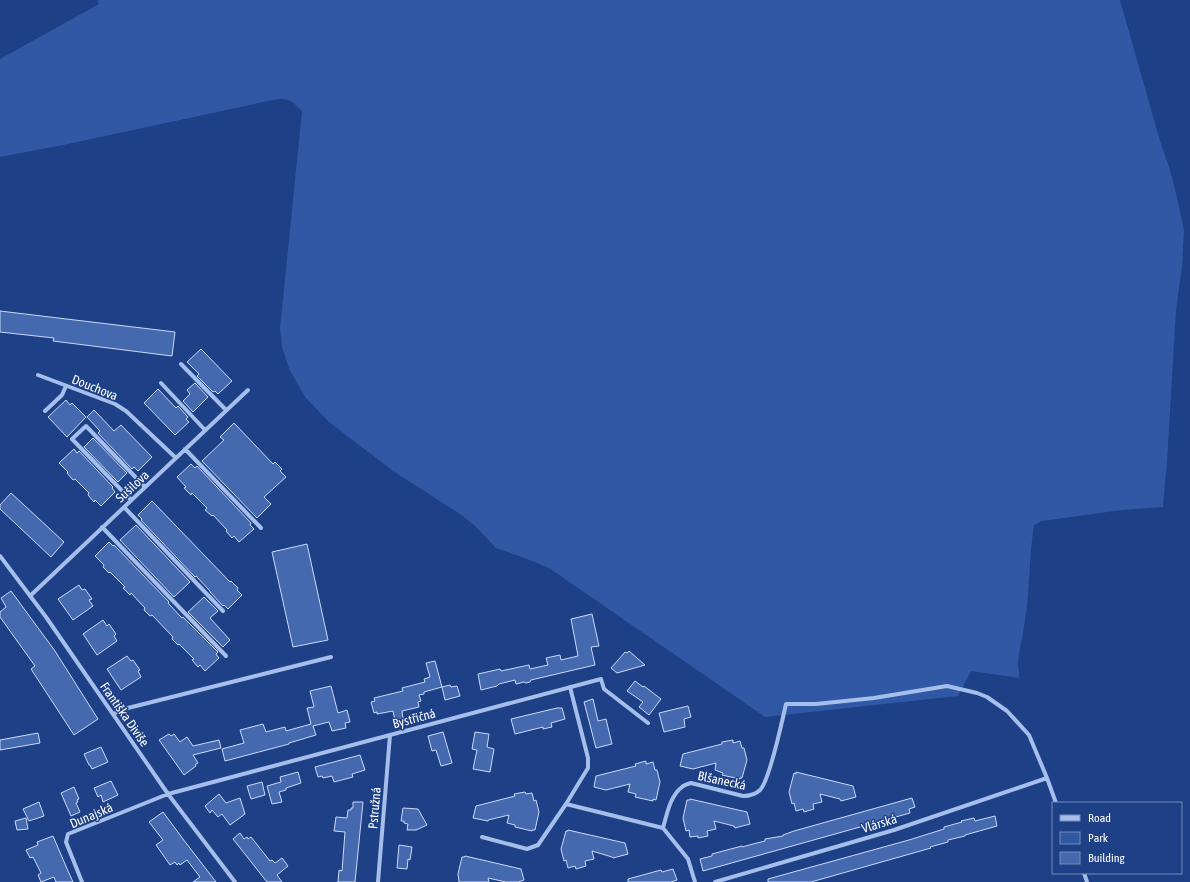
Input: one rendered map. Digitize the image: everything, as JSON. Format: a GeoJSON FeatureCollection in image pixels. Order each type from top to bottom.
{"type":"FeatureCollection","features":[{"type":"Feature","properties":{"kind":"street"},"geometry":{"type":"LineString","coordinates":[[181,364],[226,410]]}},
{"type":"Feature","properties":{"kind":"street","name":"Douchova"},"geometry":{"type":"LineString","coordinates":[[38,375],[115,404],[126,411],[176,458]]}},
{"type":"Feature","properties":{"kind":"street"},"geometry":{"type":"LineString","coordinates":[[161,383],[205,430]]}},
{"type":"Feature","properties":{"kind":"street"},"geometry":{"type":"LineString","coordinates":[[45,411],[62,395],[66,386]]}},
{"type":"Feature","properties":{"kind":"street","name":"Sušilova"},"geometry":{"type":"LineString","coordinates":[[30,596],[248,390]]}},
{"type":"Feature","properties":{"kind":"street"},"geometry":{"type":"LineString","coordinates":[[131,500],[72,439],[86,426],[145,487]]}},
{"type":"Feature","properties":{"kind":"street"},"geometry":{"type":"LineString","coordinates":[[185,449],[260,528]]}},
{"type":"Feature","properties":{"kind":"street"},"geometry":{"type":"LineString","coordinates":[[124,507],[223,611]]}},
{"type":"Feature","properties":{"kind":"street"},"geometry":{"type":"LineString","coordinates":[[102,527],[226,656]]}},
{"type":"Feature","properties":{"kind":"street","name":"Františka Diviše"},"geometry":{"type":"LineString","coordinates":[[0,556],[49,622],[168,794],[235,882]]}},
{"type":"Feature","properties":{"kind":"street"},"geometry":{"type":"LineString","coordinates":[[113,714],[124,709],[331,657]]}},
{"type":"Feature","properties":{"kind":"street","name":"Bystřičná"},"geometry":{"type":"LineString","coordinates":[[168,794],[601,678],[604,689],[648,723]]}},
{"type":"Feature","properties":{"kind":"street","name":"Blšanecká"},"geometry":{"type":"LineString","coordinates":[[664,828],[675,794],[683,786],[691,784],[743,796],[750,796],[761,789],[769,772],[786,704],[816,704],[866,699],[947,686],[977,693],[987,697],[1006,711],[1029,735],[1047,778]]}},
{"type":"Feature","properties":{"kind":"street"},"geometry":{"type":"LineString","coordinates":[[482,837],[526,849],[538,845],[588,768],[588,758],[570,687]]}},
{"type":"Feature","properties":{"kind":"street","name":"Pstružná"},"geometry":{"type":"LineString","coordinates":[[378,882],[390,735]]}},
{"type":"Feature","properties":{"kind":"street"},"geometry":{"type":"LineString","coordinates":[[1047,778],[1056,802]]}},
{"type":"Feature","properties":{"kind":"street","name":"Vlárská"},"geometry":{"type":"LineString","coordinates":[[714,882],[894,830],[1047,778]]}},
{"type":"Feature","properties":{"kind":"street","name":"Dunajská"},"geometry":{"type":"LineString","coordinates":[[82,882],[66,842],[68,834],[168,794]]}},
{"type":"Feature","properties":{"kind":"street"},"geometry":{"type":"LineString","coordinates":[[566,804],[664,828],[688,859],[695,882]]}},
{"type":"Feature","properties":{"kind":"green space"},"geometry":{"type":"Polygon","coordinates":[[[98,0],[1120,0],[1160,141],[1170,170],[1184,230],[1182,267],[1176,310],[1163,507],[1122,510],[1042,521],[1034,525],[1027,608],[1018,660],[1019,678],[971,671],[958,696],[765,717],[549,568],[496,548],[463,516],[393,471],[329,422],[306,398],[290,371],[282,347],[280,328],[302,111],[292,102],[286,99],[273,100],[0,157],[0,59],[99,4],[98,0]]]}},
{"type":"Feature","properties":{"kind":"building"},"geometry":{"type":"Polygon","coordinates":[[[0,311],[175,332],[172,356],[53,341],[54,338],[0,332],[0,311]]]}},
{"type":"Feature","properties":{"kind":"building"},"geometry":{"type":"Polygon","coordinates":[[[201,349],[232,381],[218,394],[215,391],[213,392],[197,376],[199,374],[187,362],[201,349]]]}},
{"type":"Feature","properties":{"kind":"building"},"geometry":{"type":"Polygon","coordinates":[[[195,383],[208,397],[193,412],[183,401],[190,394],[187,390],[195,383]]]}},
{"type":"Feature","properties":{"kind":"building"},"geometry":{"type":"Polygon","coordinates":[[[158,389],[176,408],[178,406],[188,417],[186,419],[189,422],[175,435],[144,403],[158,389]]]}},
{"type":"Feature","properties":{"kind":"building"},"geometry":{"type":"Polygon","coordinates":[[[66,400],[70,405],[72,403],[86,417],[67,437],[48,417],[66,400]]]}},
{"type":"Feature","properties":{"kind":"building"},"geometry":{"type":"Polygon","coordinates":[[[94,410],[114,431],[121,425],[152,457],[138,471],[134,467],[132,469],[98,433],[100,431],[87,417],[94,410]]]}},
{"type":"Feature","properties":{"kind":"building"},"geometry":{"type":"Polygon","coordinates":[[[234,423],[273,464],[275,462],[282,469],[280,471],[286,477],[264,497],[271,504],[257,518],[202,461],[224,440],[220,437],[234,423]]]}},
{"type":"Feature","properties":{"kind":"building"},"geometry":{"type":"Polygon","coordinates":[[[93,438],[127,473],[118,482],[84,447],[93,438]]]}},
{"type":"Feature","properties":{"kind":"building"},"geometry":{"type":"Polygon","coordinates":[[[74,449],[77,453],[79,451],[113,487],[112,488],[115,492],[101,506],[95,500],[94,502],[88,495],[89,493],[75,479],[73,480],[67,473],[68,472],[59,463],[74,449]]]}},
{"type":"Feature","properties":{"kind":"building"},"geometry":{"type":"Polygon","coordinates":[[[191,464],[195,468],[197,466],[251,523],[250,525],[254,529],[239,542],[234,536],[232,538],[226,531],[227,530],[213,515],[212,516],[205,510],[207,508],[192,493],[191,495],[184,488],[186,487],[177,477],[191,464]]]}},
{"type":"Feature","properties":{"kind":"building"},"geometry":{"type":"Polygon","coordinates":[[[11,493],[64,542],[51,557],[0,509],[0,505],[11,493]]]}},
{"type":"Feature","properties":{"kind":"building"},"geometry":{"type":"Polygon","coordinates":[[[152,501],[230,582],[231,581],[238,588],[237,590],[242,595],[228,609],[224,605],[223,606],[141,520],[142,519],[138,515],[152,501]]]}},
{"type":"Feature","properties":{"kind":"building"},"geometry":{"type":"Polygon","coordinates":[[[136,525],[190,582],[174,597],[120,540],[136,525]]]}},
{"type":"Feature","properties":{"kind":"building"},"geometry":{"type":"Polygon","coordinates":[[[109,542],[113,546],[114,545],[169,602],[168,603],[182,618],[183,617],[218,652],[216,654],[219,658],[205,671],[200,665],[198,667],[192,660],[194,659],[172,639],[173,637],[152,615],[150,616],[144,610],[145,608],[131,593],[130,595],[123,588],[125,587],[103,567],[104,565],[95,556],[109,542]]]}},
{"type":"Feature","properties":{"kind":"building"},"geometry":{"type":"Polygon","coordinates":[[[307,544],[328,640],[293,647],[272,552],[307,544]]]}},
{"type":"Feature","properties":{"kind":"building"},"geometry":{"type":"Polygon","coordinates":[[[79,585],[82,590],[85,589],[92,599],[89,600],[93,606],[73,620],[58,599],[79,585]]]}},
{"type":"Feature","properties":{"kind":"building"},"geometry":{"type":"Polygon","coordinates":[[[11,591],[55,651],[98,719],[74,735],[31,669],[35,666],[0,617],[0,612],[6,607],[1,598],[11,591]]]}},
{"type":"Feature","properties":{"kind":"building"},"geometry":{"type":"Polygon","coordinates":[[[204,597],[218,611],[210,618],[230,640],[223,647],[188,612],[204,597]]]}},
{"type":"Feature","properties":{"kind":"building"},"geometry":{"type":"Polygon","coordinates":[[[592,614],[599,646],[591,647],[595,665],[531,680],[530,682],[526,683],[516,684],[515,680],[481,690],[478,674],[529,665],[530,669],[548,665],[546,658],[560,655],[561,660],[578,656],[571,619],[592,614]]]}},
{"type":"Feature","properties":{"kind":"building"},"geometry":{"type":"Polygon","coordinates":[[[103,620],[107,626],[109,624],[116,634],[114,636],[117,641],[97,655],[83,634],[103,620]]]}},
{"type":"Feature","properties":{"kind":"building"},"geometry":{"type":"Polygon","coordinates":[[[629,651],[645,665],[617,673],[611,668],[625,652],[627,653],[629,651]]]}},
{"type":"Feature","properties":{"kind":"building"},"geometry":{"type":"Polygon","coordinates":[[[127,656],[131,661],[133,660],[140,670],[138,671],[141,677],[121,690],[107,669],[127,656]]]}},
{"type":"Feature","properties":{"kind":"building"},"geometry":{"type":"Polygon","coordinates":[[[435,661],[442,687],[419,695],[421,701],[418,702],[419,707],[402,711],[403,719],[395,721],[393,711],[377,714],[377,712],[374,713],[371,702],[375,701],[374,698],[403,691],[402,688],[425,682],[424,679],[430,677],[426,663],[435,661]]]}},
{"type":"Feature","properties":{"kind":"building"},"geometry":{"type":"Polygon","coordinates":[[[635,681],[661,699],[649,715],[639,707],[643,702],[627,691],[635,681]]]}},
{"type":"Feature","properties":{"kind":"building"},"geometry":{"type":"Polygon","coordinates":[[[450,685],[451,687],[457,686],[460,696],[445,700],[442,687],[450,685]]]}},
{"type":"Feature","properties":{"kind":"building"},"geometry":{"type":"Polygon","coordinates":[[[331,686],[338,713],[347,710],[350,722],[345,723],[346,728],[332,731],[329,722],[313,726],[316,735],[289,744],[225,761],[222,749],[244,743],[240,730],[263,724],[266,732],[285,727],[286,731],[311,724],[307,708],[314,707],[310,691],[331,686]]]}},
{"type":"Feature","properties":{"kind":"building"},"geometry":{"type":"Polygon","coordinates":[[[593,699],[598,721],[606,719],[612,744],[596,748],[584,702],[593,699]]]}},
{"type":"Feature","properties":{"kind":"building"},"geometry":{"type":"Polygon","coordinates":[[[688,706],[691,717],[684,719],[685,727],[664,732],[659,713],[688,706]]]}},
{"type":"Feature","properties":{"kind":"building"},"geometry":{"type":"Polygon","coordinates":[[[562,708],[565,719],[551,723],[552,727],[543,729],[543,727],[515,734],[511,719],[562,708]]]}},
{"type":"Feature","properties":{"kind":"building"},"geometry":{"type":"Polygon","coordinates":[[[443,732],[452,763],[441,766],[436,750],[432,751],[428,736],[443,732]]]}},
{"type":"Feature","properties":{"kind":"building"},"geometry":{"type":"Polygon","coordinates":[[[475,732],[489,734],[487,747],[494,749],[490,772],[473,769],[477,750],[472,749],[475,732]]]}},
{"type":"Feature","properties":{"kind":"building"},"geometry":{"type":"Polygon","coordinates":[[[38,733],[40,743],[0,750],[0,740],[38,733]]]}},
{"type":"Feature","properties":{"kind":"building"},"geometry":{"type":"Polygon","coordinates":[[[169,734],[171,736],[174,734],[180,742],[187,737],[193,746],[219,740],[221,748],[193,755],[198,763],[184,775],[159,740],[169,734]]]}},
{"type":"Feature","properties":{"kind":"building"},"geometry":{"type":"Polygon","coordinates":[[[733,740],[733,743],[740,741],[742,748],[744,748],[747,760],[742,778],[740,779],[722,775],[723,773],[715,770],[716,763],[693,769],[680,766],[683,754],[733,740]]]}},
{"type":"Feature","properties":{"kind":"building"},"geometry":{"type":"Polygon","coordinates":[[[101,747],[108,762],[92,769],[84,754],[101,747]]]}},
{"type":"Feature","properties":{"kind":"building"},"geometry":{"type":"Polygon","coordinates":[[[360,755],[365,770],[352,774],[353,777],[334,782],[332,776],[323,778],[322,776],[318,777],[315,767],[360,755]]]}},
{"type":"Feature","properties":{"kind":"building"},"geometry":{"type":"Polygon","coordinates":[[[646,761],[646,764],[653,762],[655,770],[657,770],[660,782],[656,800],[653,799],[653,801],[635,797],[636,794],[628,792],[630,784],[606,790],[594,787],[596,776],[636,766],[635,764],[646,761]]]}},
{"type":"Feature","properties":{"kind":"building"},"geometry":{"type":"Polygon","coordinates":[[[298,772],[301,783],[279,792],[282,802],[272,804],[267,786],[281,782],[280,777],[298,772]]]}},
{"type":"Feature","properties":{"kind":"building"},"geometry":{"type":"Polygon","coordinates":[[[796,772],[853,786],[856,797],[841,801],[840,799],[820,794],[822,802],[813,804],[814,809],[804,812],[803,809],[796,811],[794,803],[792,804],[789,792],[794,773],[796,774],[796,772]]]}},
{"type":"Feature","properties":{"kind":"building"},"geometry":{"type":"Polygon","coordinates":[[[111,781],[118,795],[103,802],[101,795],[98,797],[94,788],[111,781]]]}},
{"type":"Feature","properties":{"kind":"building"},"geometry":{"type":"Polygon","coordinates":[[[262,782],[265,795],[251,799],[247,786],[262,782]]]}},
{"type":"Feature","properties":{"kind":"building"},"geometry":{"type":"Polygon","coordinates":[[[74,787],[79,799],[76,803],[80,812],[71,816],[61,793],[74,787]]]}},
{"type":"Feature","properties":{"kind":"building"},"geometry":{"type":"Polygon","coordinates":[[[525,792],[526,794],[532,793],[534,801],[536,800],[539,812],[535,830],[532,831],[515,827],[515,825],[507,823],[509,815],[488,821],[473,818],[476,806],[525,792]]]}},
{"type":"Feature","properties":{"kind":"building"},"geometry":{"type":"Polygon","coordinates":[[[219,794],[226,803],[240,798],[245,814],[230,825],[222,814],[218,817],[212,810],[210,813],[205,806],[219,794]]]}},
{"type":"Feature","properties":{"kind":"building"},"geometry":{"type":"Polygon","coordinates":[[[912,798],[915,807],[909,809],[910,813],[703,871],[700,859],[712,856],[712,854],[765,841],[765,839],[783,836],[794,831],[912,798]]]}},
{"type":"Feature","properties":{"kind":"building"},"geometry":{"type":"Polygon","coordinates":[[[690,799],[747,812],[750,824],[735,828],[734,826],[714,821],[716,829],[707,831],[708,836],[698,838],[698,836],[690,837],[689,830],[686,831],[683,818],[687,800],[690,799]]]}},
{"type":"Feature","properties":{"kind":"building"},"geometry":{"type":"Polygon","coordinates":[[[39,802],[44,816],[29,821],[23,809],[39,802]]]}},
{"type":"Feature","properties":{"kind":"building"},"geometry":{"type":"Polygon","coordinates":[[[353,802],[363,802],[355,882],[338,882],[339,870],[342,871],[345,832],[334,831],[336,817],[347,818],[348,810],[353,808],[353,802]]]}},
{"type":"Feature","properties":{"kind":"building"},"geometry":{"type":"Polygon","coordinates":[[[403,808],[418,809],[427,825],[416,830],[407,830],[408,824],[401,821],[403,808]]]}},
{"type":"Feature","properties":{"kind":"building"},"geometry":{"type":"Polygon","coordinates":[[[163,812],[216,882],[193,882],[200,877],[187,860],[180,865],[179,863],[177,865],[175,862],[170,865],[156,845],[163,840],[149,822],[163,812]]]}},
{"type":"Feature","properties":{"kind":"building"},"geometry":{"type":"Polygon","coordinates":[[[995,816],[997,826],[948,840],[948,842],[930,847],[931,848],[811,882],[768,882],[768,879],[909,840],[944,829],[944,827],[962,822],[961,821],[974,818],[975,821],[995,816]]]}},
{"type":"Feature","properties":{"kind":"building"},"geometry":{"type":"Polygon","coordinates":[[[26,818],[28,829],[17,830],[15,821],[26,818]]]}},
{"type":"Feature","properties":{"kind":"building"},"geometry":{"type":"Polygon","coordinates":[[[568,830],[625,843],[628,854],[613,858],[592,851],[594,859],[585,861],[586,866],[576,869],[575,866],[568,868],[566,860],[564,861],[561,849],[566,831],[568,830]]]}},
{"type":"Feature","properties":{"kind":"building"},"geometry":{"type":"Polygon","coordinates":[[[240,833],[244,839],[251,837],[270,861],[272,860],[275,863],[282,858],[288,866],[277,875],[282,882],[267,882],[233,839],[240,833]]]}},
{"type":"Feature","properties":{"kind":"building"},"geometry":{"type":"Polygon","coordinates":[[[53,836],[73,882],[56,882],[54,877],[41,882],[38,875],[41,873],[33,857],[30,858],[26,850],[38,845],[37,842],[53,836]]]}},
{"type":"Feature","properties":{"kind":"building"},"geometry":{"type":"Polygon","coordinates":[[[399,845],[412,847],[410,860],[408,859],[407,869],[397,868],[399,845]]]}},
{"type":"Feature","properties":{"kind":"building"},"geometry":{"type":"Polygon","coordinates":[[[465,856],[521,869],[524,880],[518,882],[506,882],[488,878],[489,882],[459,882],[458,874],[462,857],[465,856]]]}},
{"type":"Feature","properties":{"kind":"building"},"geometry":{"type":"Polygon","coordinates":[[[673,869],[677,880],[671,882],[628,882],[628,879],[661,870],[662,872],[673,869]]]}}]}
